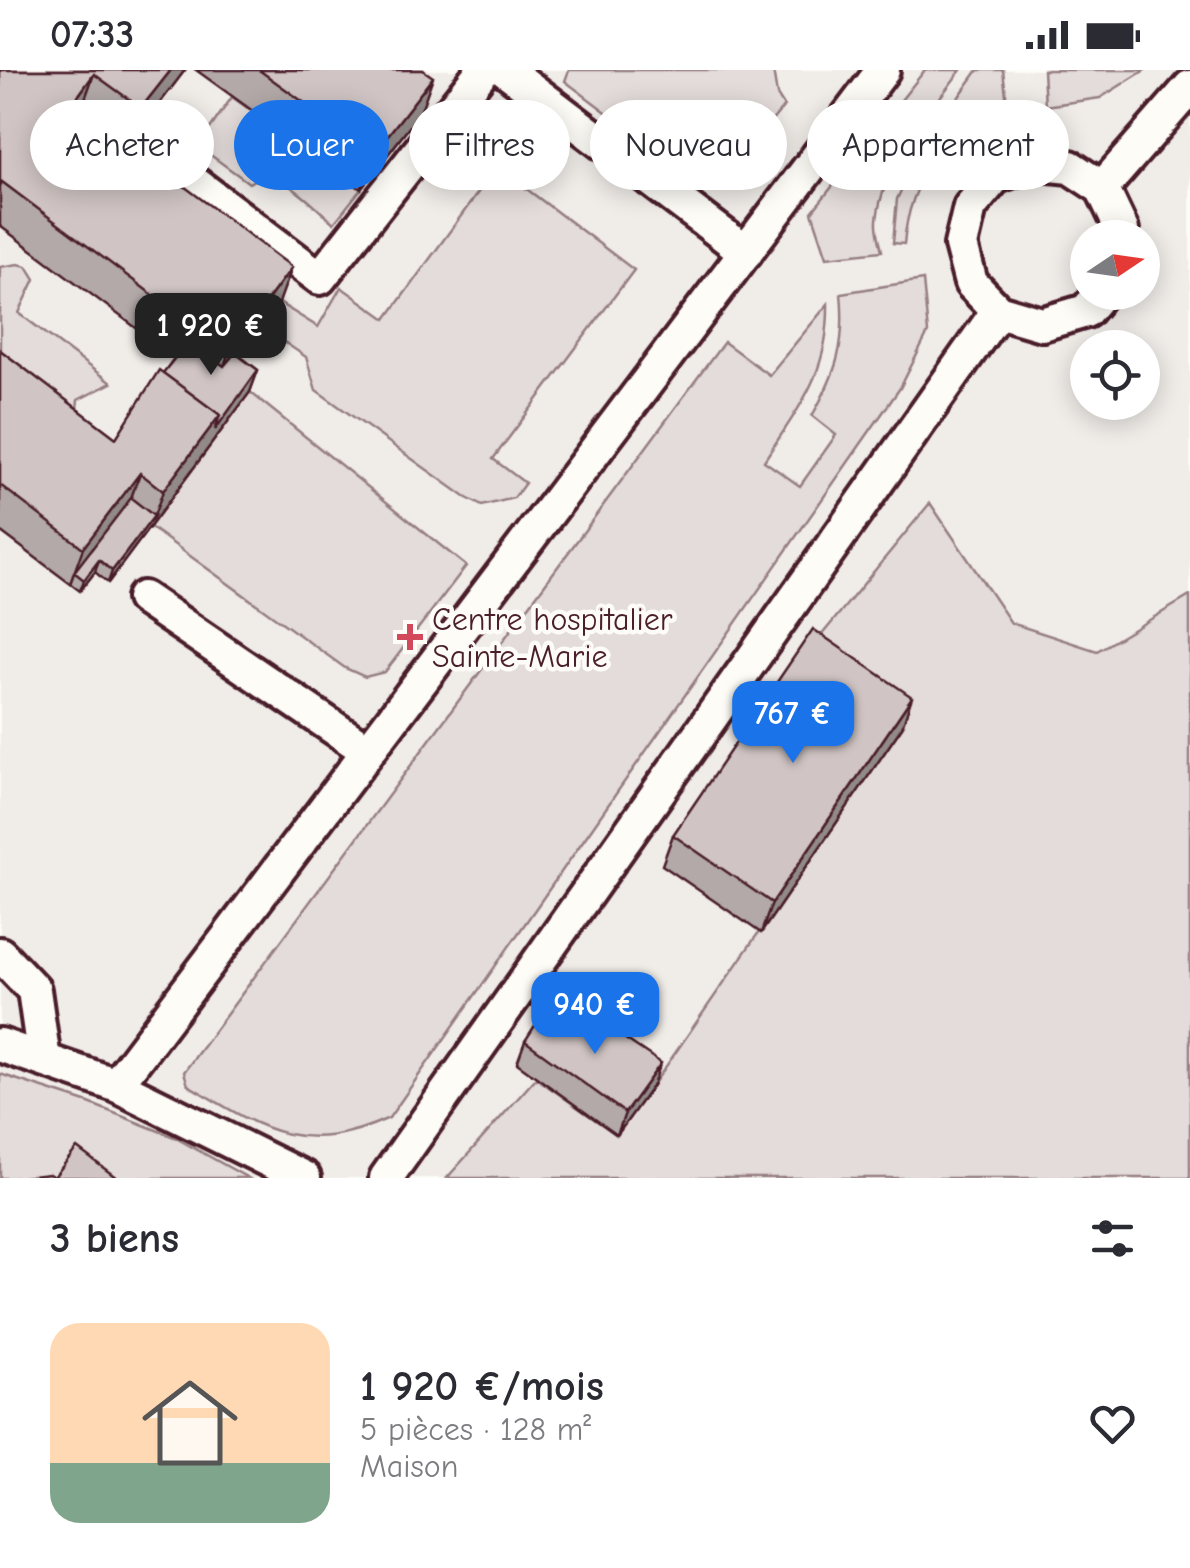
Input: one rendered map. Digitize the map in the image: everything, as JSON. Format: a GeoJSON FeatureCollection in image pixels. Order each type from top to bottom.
{"type":"FeatureCollection","features":[{"type":"Feature","properties":{"kind":"lane"},"geometry":{"type":"LineString","coordinates":[[204,190],[320,278],[483,70]]}},
{"type":"Feature","properties":{"kind":"lane"},"geometry":{"type":"LineString","coordinates":[[506,70],[746,252]]}},
{"type":"Feature","properties":{"kind":"lane"},"geometry":{"type":"LineString","coordinates":[[116,1085],[882,70]]}},
{"type":"Feature","properties":{"kind":"lane"},"geometry":{"type":"LineString","coordinates":[[1102,188],[1190,87]]}},
{"type":"Feature","properties":{"kind":"lane"},"geometry":{"type":"LineString","coordinates":[[1087,310],[1042,324],[998,311],[971,283],[962,245],[970,207],[995,177],[1031,163],[1070,167],[1102,188],[1117,220]]}},
{"type":"Feature","properties":{"kind":"lane"},"geometry":{"type":"LineString","coordinates":[[386,1178],[998,311]]}},
{"type":"Feature","properties":{"kind":"lane"},"geometry":{"type":"LineString","coordinates":[[142,598],[368,751]]}},
{"type":"Feature","properties":{"kind":"lane"},"geometry":{"type":"LineString","coordinates":[[0,954],[34,990],[44,1060]]}},
{"type":"Feature","properties":{"kind":"lane"},"geometry":{"type":"LineString","coordinates":[[0,1045],[116,1085],[304,1178]]}},
{"type":"Feature","properties":{"kind":"shaded area","name":"Centre hospitalier Sainte-Marie"},"geometry":{"type":"Polygon","coordinates":[[[0,70],[1190,70],[1190,596],[1097,651],[1011,623],[930,503],[902,727],[617,1135],[536,1078],[446,1178],[0,1178],[0,70]]]}},
{"type":"Feature","properties":{"kind":"shaded area"},"geometry":{"type":"Polygon","coordinates":[[[569,70],[773,70],[780,100],[590,100],[565,81],[569,70]]]}},
{"type":"Feature","properties":{"kind":"shaded area"},"geometry":{"type":"Polygon","coordinates":[[[925,70],[961,70],[938,100],[901,100],[925,70]]]}},
{"type":"Feature","properties":{"kind":"shaded area"},"geometry":{"type":"Polygon","coordinates":[[[978,70],[1003,70],[1007,100],[957,100],[978,70]]]}},
{"type":"Feature","properties":{"kind":"shaded area"},"geometry":{"type":"Polygon","coordinates":[[[1043,70],[1145,70],[1100,98],[1069,103],[1045,100],[1043,70]]]}},
{"type":"Feature","properties":{"kind":"shaded area"},"geometry":{"type":"Polygon","coordinates":[[[232,97],[236,100],[234,172],[214,158],[214,123],[232,97]]]}},
{"type":"Feature","properties":{"kind":"shaded area"},"geometry":{"type":"Polygon","coordinates":[[[295,190],[360,190],[334,223],[295,190]]]}},
{"type":"Feature","properties":{"kind":"shaded area"},"geometry":{"type":"Polygon","coordinates":[[[480,190],[528,190],[634,270],[493,459],[525,483],[514,498],[482,506],[316,390],[306,357],[262,327],[279,303],[318,327],[341,287],[386,319],[480,190]]]}},
{"type":"Feature","properties":{"kind":"shaded area"},"geometry":{"type":"Polygon","coordinates":[[[830,190],[884,190],[877,220],[882,251],[827,257],[812,212],[830,190]]]}},
{"type":"Feature","properties":{"kind":"shaded area"},"geometry":{"type":"Polygon","coordinates":[[[901,190],[918,190],[904,244],[893,243],[901,190]]]}},
{"type":"Feature","properties":{"kind":"shaded area"},"geometry":{"type":"Polygon","coordinates":[[[27,266],[35,279],[19,313],[111,383],[78,400],[76,417],[0,396],[0,267],[27,266]]]}},
{"type":"Feature","properties":{"kind":"shaded area"},"geometry":{"type":"Polygon","coordinates":[[[923,280],[928,333],[900,388],[389,1118],[359,1130],[307,1137],[262,1126],[188,1085],[184,1072],[724,342],[769,375],[828,304],[818,369],[764,461],[800,486],[836,435],[812,416],[838,357],[841,293],[923,280]]]}},
{"type":"Feature","properties":{"kind":"shaded area"},"geometry":{"type":"Polygon","coordinates":[[[250,392],[466,566],[385,672],[365,677],[345,668],[150,527],[250,392]]]}},
{"type":"Feature","properties":{"kind":"shaded area"},"geometry":{"type":"Polygon","coordinates":[[[930,503],[1011,623],[1097,651],[1190,596],[1190,1178],[447,1178],[536,1078],[617,1135],[653,1085],[901,727],[802,659],[930,503]]]}},
{"type":"Feature","properties":{"kind":"shaded area"},"geometry":{"type":"Polygon","coordinates":[[[0,1074],[89,1103],[174,1137],[248,1178],[0,1178],[0,1074]]]}},
{"type":"Feature","properties":{"kind":"building"},"geometry":{"type":"Polygon","coordinates":[[[0,70],[171,70],[147,100],[130,100],[94,74],[75,100],[30,100],[30,190],[189,190],[292,267],[229,352],[2,182],[0,186],[0,70]]]}},
{"type":"Feature","properties":{"kind":"building"},"geometry":{"type":"Polygon","coordinates":[[[259,70],[423,70],[433,77],[415,100],[409,100],[409,108],[389,134],[389,100],[301,100],[259,70]]]}},
{"type":"Feature","properties":{"kind":"building"},"geometry":{"type":"Polygon","coordinates":[[[189,340],[224,366],[235,353],[258,370],[215,430],[220,415],[163,373],[189,340]]]}},
{"type":"Feature","properties":{"kind":"building"},"geometry":{"type":"Polygon","coordinates":[[[0,350],[116,438],[159,370],[220,415],[163,491],[140,473],[83,548],[0,485],[0,350]]]}},
{"type":"Feature","properties":{"kind":"building"},"geometry":{"type":"Polygon","coordinates":[[[131,498],[154,516],[112,571],[99,560],[84,580],[74,572],[131,498]]]}},
{"type":"Feature","properties":{"kind":"building"},"geometry":{"type":"Polygon","coordinates":[[[813,629],[912,697],[772,903],[673,835],[813,629]]]}},
{"type":"Feature","properties":{"kind":"building"},"geometry":{"type":"Polygon","coordinates":[[[578,1007],[661,1063],[625,1113],[525,1041],[543,1013],[564,1028],[578,1007]]]}},
{"type":"Feature","properties":{"kind":"building"},"geometry":{"type":"Polygon","coordinates":[[[77,1148],[117,1178],[54,1177],[77,1148]]]}},
{"type":"Feature","properties":{"kind":"building"},"geometry":{"type":"Polygon","coordinates":[[[49,1174],[56,1178],[14,1178],[49,1174]]]}},
{"type":"Feature","properties":{"kind":"place","name":"Centre hospitalier Sainte-Marie"},"geometry":{"type":"Point","coordinates":[410,637]}}]}
